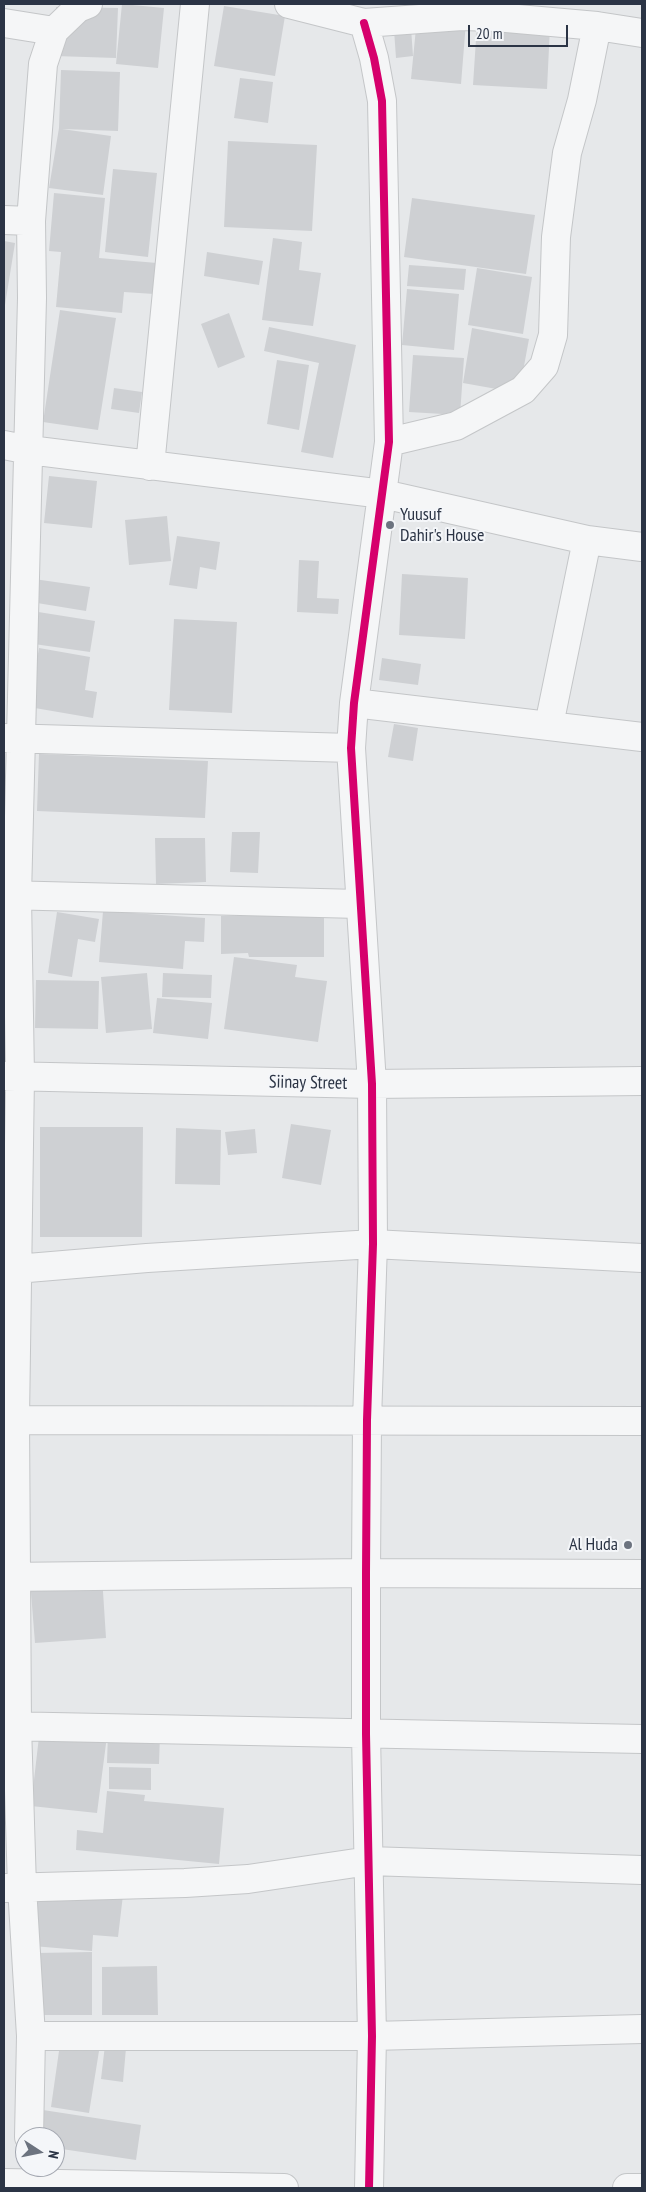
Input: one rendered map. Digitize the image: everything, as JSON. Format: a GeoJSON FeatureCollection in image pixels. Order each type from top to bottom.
{"type":"FeatureCollection","features":[{"type":"Feature","properties":{"kind":"street"},"geometry":{"type":"LineString","coordinates":[[28,2127],[31,2036],[13,1887],[10,1726],[11,895],[16,448],[32,298],[31,221],[43,64],[54,31],[78,8],[88,4]]}},
{"type":"Feature","properties":{"kind":"street"},"geometry":{"type":"LineString","coordinates":[[150,466],[194,4]]}},
{"type":"Feature","properties":{"kind":"street"},"geometry":{"type":"LineString","coordinates":[[289,4],[364,23],[470,17],[597,26],[642,33]]}},
{"type":"Feature","properties":{"kind":"street"},"geometry":{"type":"LineString","coordinates":[[4,23],[54,31]]}},
{"type":"Feature","properties":{"kind":"street"},"geometry":{"type":"LineString","coordinates":[[364,23],[374,58],[382,101],[389,442],[354,703],[351,748],[359,904],[368,1007],[372,1084],[373,1244],[367,1420],[366,1573],[366,1734],[372,2036],[369,2188]]}},
{"type":"Feature","properties":{"kind":"street"},"geometry":{"type":"LineString","coordinates":[[389,442],[456,426],[523,390],[544,366],[553,335],[556,237],[567,154],[582,100],[597,26]]}},
{"type":"Feature","properties":{"kind":"street"},"geometry":{"type":"LineString","coordinates":[[4,220],[31,221]]}},
{"type":"Feature","properties":{"kind":"street"},"geometry":{"type":"LineString","coordinates":[[16,448],[383,494],[586,540],[642,547]]}},
{"type":"Feature","properties":{"kind":"street"},"geometry":{"type":"LineString","coordinates":[[549,725],[586,540]]}},
{"type":"Feature","properties":{"kind":"street"},"geometry":{"type":"LineString","coordinates":[[354,703],[642,737]]}},
{"type":"Feature","properties":{"kind":"street"},"geometry":{"type":"LineString","coordinates":[[13,738],[351,748]]}},
{"type":"Feature","properties":{"kind":"street"},"geometry":{"type":"LineString","coordinates":[[11,895],[359,904]]}},
{"type":"Feature","properties":{"kind":"street","name":"Siinay Street"},"geometry":{"type":"LineString","coordinates":[[12,1076],[372,1084],[642,1081]]}},
{"type":"Feature","properties":{"kind":"street"},"geometry":{"type":"LineString","coordinates":[[10,1270],[147,1258],[373,1244],[642,1258]]}},
{"type":"Feature","properties":{"kind":"street"},"geometry":{"type":"LineString","coordinates":[[10,1420],[642,1421]]}},
{"type":"Feature","properties":{"kind":"street"},"geometry":{"type":"LineString","coordinates":[[10,1577],[366,1573],[642,1574]]}},
{"type":"Feature","properties":{"kind":"street"},"geometry":{"type":"LineString","coordinates":[[10,1726],[642,1739]]}},
{"type":"Feature","properties":{"kind":"street"},"geometry":{"type":"LineString","coordinates":[[13,1887],[185,1883],[248,1879],[369,1861],[642,1870]]}},
{"type":"Feature","properties":{"kind":"street"},"geometry":{"type":"LineString","coordinates":[[31,2036],[372,2036],[642,2029]]}},
{"type":"Feature","properties":{"kind":"street"},"geometry":{"type":"LineString","coordinates":[[20,2180],[211,2188],[284,2188]]}},
{"type":"Feature","properties":{"kind":"street"},"geometry":{"type":"LineString","coordinates":[[627,2188],[642,2188]]}},
{"type":"Feature","properties":{"kind":"building"},"geometry":{"type":"Polygon","coordinates":[[[122,4],[164,8],[158,68],[116,64],[122,4]]]}},
{"type":"Feature","properties":{"kind":"building"},"geometry":{"type":"Polygon","coordinates":[[[224,6],[285,16],[275,76],[214,66],[224,6]]]}},
{"type":"Feature","properties":{"kind":"building"},"geometry":{"type":"Polygon","coordinates":[[[56,7],[118,8],[116,58],[55,56],[56,7]]]}},
{"type":"Feature","properties":{"kind":"building"},"geometry":{"type":"Polygon","coordinates":[[[417,18],[466,22],[461,84],[411,79],[417,18]]]}},
{"type":"Feature","properties":{"kind":"building"},"geometry":{"type":"Polygon","coordinates":[[[477,24],[550,27],[547,89],[473,85],[477,24]]]}},
{"type":"Feature","properties":{"kind":"building"},"geometry":{"type":"Polygon","coordinates":[[[411,28],[413,56],[396,58],[394,30],[411,28]]]}},
{"type":"Feature","properties":{"kind":"building"},"geometry":{"type":"Polygon","coordinates":[[[61,70],[120,72],[118,131],[62,129],[111,136],[103,195],[49,188],[59,128],[61,70]]]}},
{"type":"Feature","properties":{"kind":"building"},"geometry":{"type":"Polygon","coordinates":[[[240,78],[273,82],[268,123],[234,118],[240,78]]]}},
{"type":"Feature","properties":{"kind":"building"},"geometry":{"type":"Polygon","coordinates":[[[228,141],[317,145],[312,231],[224,227],[228,141]]]}},
{"type":"Feature","properties":{"kind":"building"},"geometry":{"type":"Polygon","coordinates":[[[113,169],[157,173],[148,257],[105,252],[113,169]]]}},
{"type":"Feature","properties":{"kind":"building"},"geometry":{"type":"Polygon","coordinates":[[[54,193],[105,198],[99,258],[157,263],[154,294],[124,292],[122,313],[56,307],[61,252],[49,251],[54,193]]]}},
{"type":"Feature","properties":{"kind":"building"},"geometry":{"type":"Polygon","coordinates":[[[412,198],[535,215],[526,274],[404,257],[412,198]]]}},
{"type":"Feature","properties":{"kind":"building"},"geometry":{"type":"Polygon","coordinates":[[[273,238],[302,242],[299,270],[321,273],[313,326],[262,320],[273,238]]]}},
{"type":"Feature","properties":{"kind":"building"},"geometry":{"type":"Polygon","coordinates":[[[4,241],[15,243],[5,305],[4,305],[4,241]]]}},
{"type":"Feature","properties":{"kind":"building"},"geometry":{"type":"Polygon","coordinates":[[[207,252],[263,261],[259,285],[204,276],[207,252]]]}},
{"type":"Feature","properties":{"kind":"building"},"geometry":{"type":"Polygon","coordinates":[[[409,265],[466,269],[464,290],[407,286],[409,265]]]}},
{"type":"Feature","properties":{"kind":"building"},"geometry":{"type":"Polygon","coordinates":[[[477,268],[532,277],[523,334],[468,325],[477,268]]]}},
{"type":"Feature","properties":{"kind":"building"},"geometry":{"type":"Polygon","coordinates":[[[407,289],[459,294],[454,350],[402,345],[407,289]]]}},
{"type":"Feature","properties":{"kind":"building"},"geometry":{"type":"Polygon","coordinates":[[[60,310],[116,318],[98,430],[43,422],[60,310]]]}},
{"type":"Feature","properties":{"kind":"building"},"geometry":{"type":"Polygon","coordinates":[[[229,313],[245,357],[218,368],[201,324],[229,313]]]}},
{"type":"Feature","properties":{"kind":"building"},"geometry":{"type":"Polygon","coordinates":[[[269,327],[356,345],[333,458],[301,452],[319,363],[264,351],[269,327]]]}},
{"type":"Feature","properties":{"kind":"building"},"geometry":{"type":"Polygon","coordinates":[[[472,328],[529,339],[519,393],[463,383],[472,328]]]}},
{"type":"Feature","properties":{"kind":"building"},"geometry":{"type":"Polygon","coordinates":[[[413,355],[464,358],[460,415],[409,412],[413,355]]]}},
{"type":"Feature","properties":{"kind":"building"},"geometry":{"type":"Polygon","coordinates":[[[277,360],[309,365],[299,430],[267,424],[277,360]]]}},
{"type":"Feature","properties":{"kind":"building"},"geometry":{"type":"Polygon","coordinates":[[[114,388],[142,392],[139,413],[111,409],[114,388]]]}},
{"type":"Feature","properties":{"kind":"building"},"geometry":{"type":"Polygon","coordinates":[[[49,476],[97,481],[92,528],[44,523],[49,476]]]}},
{"type":"Feature","properties":{"kind":"building"},"geometry":{"type":"Polygon","coordinates":[[[167,516],[171,561],[129,565],[125,520],[167,516]]]}},
{"type":"Feature","properties":{"kind":"building"},"geometry":{"type":"Polygon","coordinates":[[[177,536],[220,542],[216,570],[200,567],[197,589],[169,585],[177,536]]]}},
{"type":"Feature","properties":{"kind":"building"},"geometry":{"type":"Polygon","coordinates":[[[299,560],[319,561],[317,598],[339,599],[338,614],[297,612],[299,560]]]}},
{"type":"Feature","properties":{"kind":"building"},"geometry":{"type":"Polygon","coordinates":[[[402,574],[468,578],[465,639],[399,635],[402,574]]]}},
{"type":"Feature","properties":{"kind":"building"},"geometry":{"type":"Polygon","coordinates":[[[34,579],[90,587],[86,611],[31,602],[34,579]]]}},
{"type":"Feature","properties":{"kind":"building"},"geometry":{"type":"Polygon","coordinates":[[[32,611],[95,621],[90,652],[27,643],[32,611]]]}},
{"type":"Feature","properties":{"kind":"building"},"geometry":{"type":"Polygon","coordinates":[[[174,619],[237,622],[232,713],[169,710],[174,619]]]}},
{"type":"Feature","properties":{"kind":"building"},"geometry":{"type":"Polygon","coordinates":[[[39,648],[90,657],[85,690],[97,692],[93,718],[29,707],[39,648]]]}},
{"type":"Feature","properties":{"kind":"building"},"geometry":{"type":"Polygon","coordinates":[[[382,658],[421,664],[418,685],[379,680],[382,658]]]}},
{"type":"Feature","properties":{"kind":"building"},"geometry":{"type":"Polygon","coordinates":[[[394,724],[418,728],[413,761],[388,757],[394,724]]]}},
{"type":"Feature","properties":{"kind":"building"},"geometry":{"type":"Polygon","coordinates":[[[39,754],[208,761],[205,818],[37,811],[39,754]]]}},
{"type":"Feature","properties":{"kind":"building"},"geometry":{"type":"Polygon","coordinates":[[[232,832],[260,832],[258,873],[230,872],[232,832]]]}},
{"type":"Feature","properties":{"kind":"building"},"geometry":{"type":"Polygon","coordinates":[[[155,838],[205,838],[206,882],[156,884],[155,838]]]}},
{"type":"Feature","properties":{"kind":"building"},"geometry":{"type":"Polygon","coordinates":[[[103,911],[205,918],[204,942],[185,941],[183,969],[99,962],[103,911]]]}},
{"type":"Feature","properties":{"kind":"building"},"geometry":{"type":"Polygon","coordinates":[[[57,912],[99,919],[95,942],[78,939],[72,977],[48,973],[57,912]]]}},
{"type":"Feature","properties":{"kind":"building"},"geometry":{"type":"Polygon","coordinates":[[[324,914],[324,957],[249,957],[248,953],[221,954],[221,916],[324,914]]]}},
{"type":"Feature","properties":{"kind":"building"},"geometry":{"type":"Polygon","coordinates":[[[234,957],[297,965],[295,977],[327,981],[318,1042],[224,1029],[234,957]]]}},
{"type":"Feature","properties":{"kind":"building"},"geometry":{"type":"Polygon","coordinates":[[[147,973],[152,1029],[106,1033],[101,977],[147,973]]]}},
{"type":"Feature","properties":{"kind":"building"},"geometry":{"type":"Polygon","coordinates":[[[163,973],[212,975],[211,998],[162,997],[163,973]]]}},
{"type":"Feature","properties":{"kind":"building"},"geometry":{"type":"Polygon","coordinates":[[[36,980],[99,981],[98,1029],[35,1028],[36,980]]]}},
{"type":"Feature","properties":{"kind":"building"},"geometry":{"type":"Polygon","coordinates":[[[157,998],[212,1003],[208,1039],[153,1033],[157,998]]]}},
{"type":"Feature","properties":{"kind":"building"},"geometry":{"type":"Polygon","coordinates":[[[291,1124],[331,1130],[321,1185],[282,1178],[291,1124]]]}},
{"type":"Feature","properties":{"kind":"building"},"geometry":{"type":"Polygon","coordinates":[[[40,1127],[143,1127],[142,1237],[40,1237],[40,1127]]]}},
{"type":"Feature","properties":{"kind":"building"},"geometry":{"type":"Polygon","coordinates":[[[176,1128],[221,1130],[220,1185],[175,1184],[176,1128]]]}},
{"type":"Feature","properties":{"kind":"building"},"geometry":{"type":"Polygon","coordinates":[[[255,1129],[257,1153],[228,1155],[225,1132],[255,1129]]]}},
{"type":"Feature","properties":{"kind":"building"},"geometry":{"type":"Polygon","coordinates":[[[102,1576],[106,1638],[35,1643],[30,1580],[102,1576]]]}},
{"type":"Feature","properties":{"kind":"building"},"geometry":{"type":"Polygon","coordinates":[[[40,1728],[107,1736],[97,1813],[31,1806],[40,1728]]]}},
{"type":"Feature","properties":{"kind":"building"},"geometry":{"type":"Polygon","coordinates":[[[108,1732],[160,1734],[159,1764],[107,1763],[108,1732]]]}},
{"type":"Feature","properties":{"kind":"building"},"geometry":{"type":"Polygon","coordinates":[[[109,1767],[151,1768],[151,1790],[109,1789],[109,1767]]]}},
{"type":"Feature","properties":{"kind":"building"},"geometry":{"type":"Polygon","coordinates":[[[107,1791],[145,1795],[144,1801],[224,1808],[219,1864],[76,1850],[77,1830],[103,1833],[107,1791]]]}},
{"type":"Feature","properties":{"kind":"building"},"geometry":{"type":"Polygon","coordinates":[[[38,1888],[123,1895],[118,1937],[93,1935],[92,1951],[33,1946],[38,1888]]]}},
{"type":"Feature","properties":{"kind":"building"},"geometry":{"type":"Polygon","coordinates":[[[92,1952],[92,2015],[37,2015],[37,1953],[92,1952]]]}},
{"type":"Feature","properties":{"kind":"building"},"geometry":{"type":"Polygon","coordinates":[[[157,1966],[158,2015],[102,2015],[102,1967],[157,1966]]]}},
{"type":"Feature","properties":{"kind":"building"},"geometry":{"type":"Polygon","coordinates":[[[60,2044],[99,2051],[89,2113],[51,2107],[60,2044]]]}},
{"type":"Feature","properties":{"kind":"building"},"geometry":{"type":"Polygon","coordinates":[[[105,2045],[126,2048],[123,2082],[101,2079],[105,2045]]]}},
{"type":"Feature","properties":{"kind":"building"},"geometry":{"type":"Polygon","coordinates":[[[43,2110],[141,2125],[136,2160],[65,2149],[65,2127],[40,2127],[43,2110]]]}},
{"type":"Feature","properties":{"kind":"cycle path"},"geometry":{"type":"LineString","coordinates":[[364,23],[374,58],[382,101],[389,442],[354,703],[351,748],[372,1084],[373,1244],[367,1420],[366,1573],[366,1734],[372,2036],[369,2188]]}},
{"type":"Feature","properties":{"kind":"place","name":"Yuusuf Dahir's House"},"geometry":{"type":"Point","coordinates":[390,525]}},
{"type":"Feature","properties":{"kind":"place","name":"Al Huda"},"geometry":{"type":"Point","coordinates":[628,1545]}}]}
